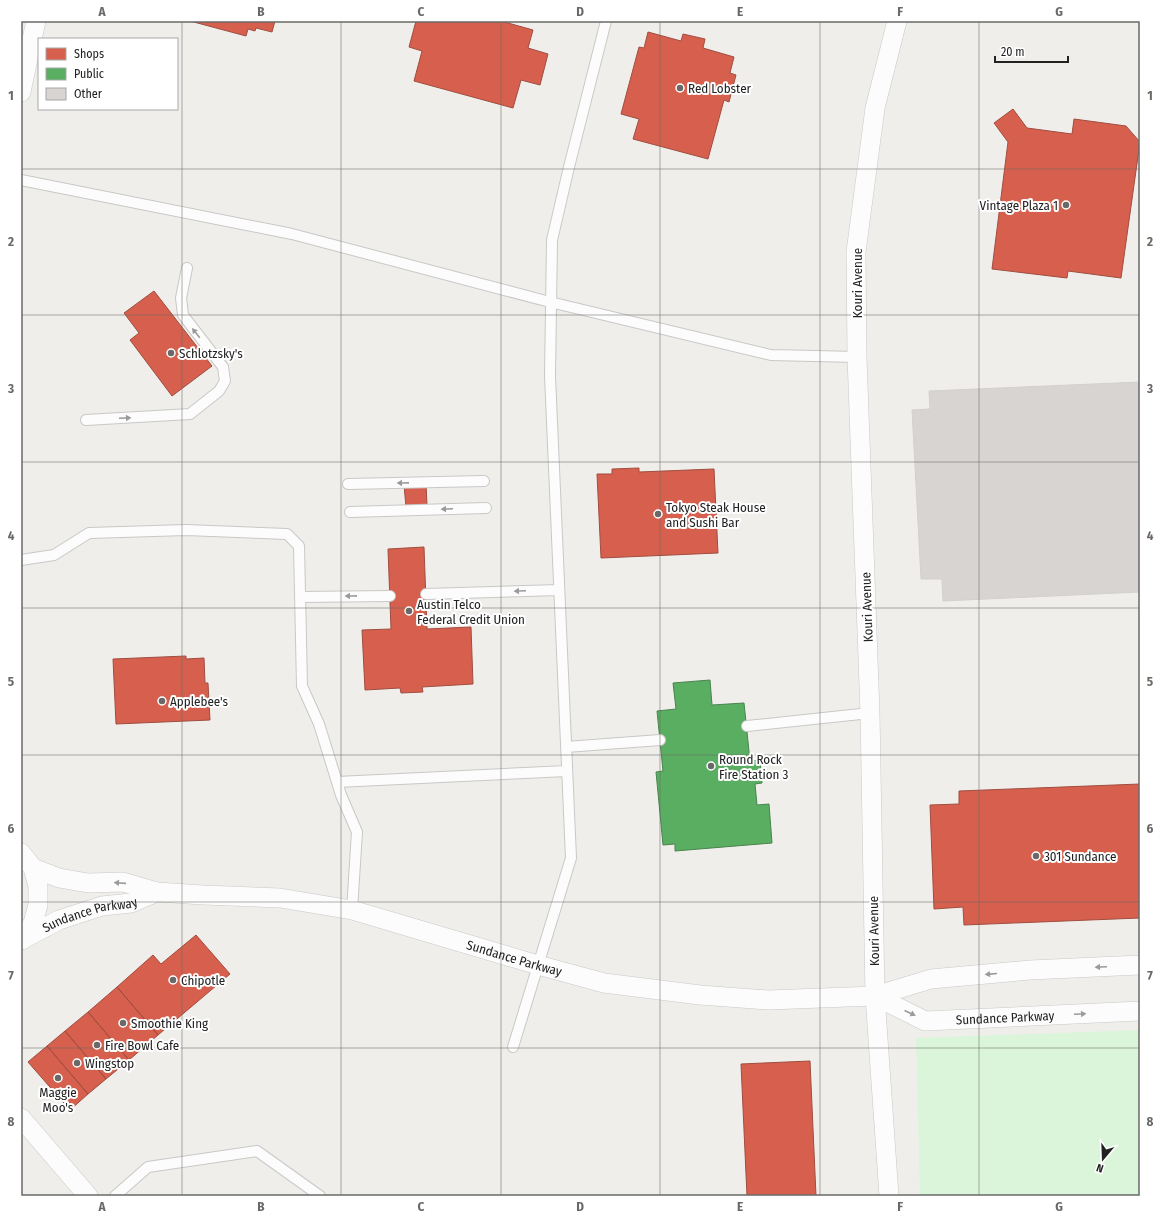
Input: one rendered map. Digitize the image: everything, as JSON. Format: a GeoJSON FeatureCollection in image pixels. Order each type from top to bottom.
{"type":"FeatureCollection","features":[{"type":"Feature","properties":{"kind":"street"},"geometry":{"type":"LineString","coordinates":[[21,92],[36,21]]}},
{"type":"Feature","properties":{"kind":"street","name":"Kouri Avenue"},"geometry":{"type":"LineString","coordinates":[[888,1196],[874,996],[870,713],[857,357],[856,252],[875,108],[897,21]]}},
{"type":"Feature","properties":{"kind":"street"},"geometry":{"type":"LineString","coordinates":[[21,853],[33,868],[38,886],[38,905],[33,923],[22,940]]}},
{"type":"Feature","properties":{"kind":"street","name":"Sundance Parkway"},"geometry":{"type":"LineString","coordinates":[[33,868],[59,878],[88,883],[123,882],[158,892],[203,896],[280,898],[352,910],[604,983],[700,995],[768,1000],[874,996],[931,979],[1030,970],[1140,965]]}},
{"type":"Feature","properties":{"kind":"street","name":"Sundance Parkway"},"geometry":{"type":"LineString","coordinates":[[22,940],[59,920],[102,906],[131,903],[158,892]]}},
{"type":"Feature","properties":{"kind":"street","name":"Sundance Parkway"},"geometry":{"type":"LineString","coordinates":[[874,996],[925,1021],[1140,1011]]}},
{"type":"Feature","properties":{"kind":"street"},"geometry":{"type":"LineString","coordinates":[[21,1118],[88,1196]]}},
{"type":"Feature","properties":{"kind":"lane"},"geometry":{"type":"LineString","coordinates":[[514,1047],[571,858],[550,376],[552,240],[606,21]]}},
{"type":"Feature","properties":{"kind":"lane"},"geometry":{"type":"LineString","coordinates":[[21,180],[292,234],[550,302],[771,355],[857,357]]}},
{"type":"Feature","properties":{"kind":"lane"},"geometry":{"type":"LineString","coordinates":[[86,420],[190,414],[219,392],[225,380],[223,367],[183,316],[181,298],[187,268]]}},
{"type":"Feature","properties":{"kind":"lane"},"geometry":{"type":"LineString","coordinates":[[348,484],[484,481]]}},
{"type":"Feature","properties":{"kind":"lane"},"geometry":{"type":"LineString","coordinates":[[350,512],[486,508]]}},
{"type":"Feature","properties":{"kind":"lane"},"geometry":{"type":"LineString","coordinates":[[21,560],[54,555],[89,534],[186,530],[287,534],[299,546],[302,686],[319,724],[337,782],[357,832],[352,910]]}},
{"type":"Feature","properties":{"kind":"lane"},"geometry":{"type":"LineString","coordinates":[[426,594],[559,590]]}},
{"type":"Feature","properties":{"kind":"lane"},"geometry":{"type":"LineString","coordinates":[[301,597],[390,596]]}},
{"type":"Feature","properties":{"kind":"lane"},"geometry":{"type":"LineString","coordinates":[[747,726],[870,713]]}},
{"type":"Feature","properties":{"kind":"lane"},"geometry":{"type":"LineString","coordinates":[[566,747],[660,740]]}},
{"type":"Feature","properties":{"kind":"lane"},"geometry":{"type":"LineString","coordinates":[[337,782],[567,771]]}},
{"type":"Feature","properties":{"kind":"lane"},"geometry":{"type":"LineString","coordinates":[[115,1196],[148,1167],[257,1151],[320,1196]]}},
{"type":"Feature","properties":{"kind":"green space"},"geometry":{"type":"Polygon","coordinates":[[[1140,1030],[1140,1196],[920,1196],[916,1038],[1140,1030]]]}},
{"type":"Feature","properties":{"kind":"building: Shops"},"geometry":{"type":"Polygon","coordinates":[[[190,21],[275,21],[272,32],[256,28],[255,31],[248,29],[246,36],[190,21]]]}},
{"type":"Feature","properties":{"kind":"building: Shops"},"geometry":{"type":"Polygon","coordinates":[[[416,21],[501,21],[533,30],[528,48],[548,54],[540,85],[521,80],[513,108],[414,81],[422,51],[409,47],[416,21]]]}},
{"type":"Feature","properties":{"kind":"building: Shops","name":"Red Lobster"},"geometry":{"type":"Polygon","coordinates":[[[648,32],[681,41],[683,34],[705,39],[703,48],[734,57],[730,73],[736,75],[729,102],[724,100],[708,159],[633,139],[639,119],[621,114],[639,47],[644,48],[648,32]]]}},
{"type":"Feature","properties":{"kind":"building: Shops","name":"Vintage Plaza 1"},"geometry":{"type":"Polygon","coordinates":[[[1013,109],[1027,128],[1072,134],[1074,119],[1126,126],[1140,142],[1121,278],[1068,271],[1067,278],[992,269],[1008,142],[994,123],[1013,109]]]}},
{"type":"Feature","properties":{"kind":"building: Shops","name":"Schlotzsky's"},"geometry":{"type":"Polygon","coordinates":[[[154,291],[212,366],[172,396],[130,340],[139,333],[124,313],[154,291]]]}},
{"type":"Feature","properties":{"kind":"building: Shops","name":"Tokyo Steak House and Sushi Bar"},"geometry":{"type":"Polygon","coordinates":[[[639,468],[639,472],[714,469],[718,553],[601,558],[597,474],[612,474],[612,469],[639,468]]]}},
{"type":"Feature","properties":{"kind":"building: Shops"},"geometry":{"type":"Polygon","coordinates":[[[426,483],[427,505],[406,507],[404,485],[426,483]]]}},
{"type":"Feature","properties":{"kind":"building: Shops","name":"Austin Telco Federal Credit Union"},"geometry":{"type":"Polygon","coordinates":[[[424,547],[427,629],[471,627],[473,684],[422,687],[423,692],[401,693],[400,688],[365,690],[362,630],[391,629],[388,549],[424,547]]]}},
{"type":"Feature","properties":{"kind":"building: Shops","name":"Applebee's"},"geometry":{"type":"Polygon","coordinates":[[[186,656],[186,659],[204,658],[205,683],[208,683],[210,720],[116,724],[113,659],[186,656]]]}},
{"type":"Feature","properties":{"kind":"building: Shops","name":"301 Sundance"},"geometry":{"type":"Polygon","coordinates":[[[1140,784],[1140,918],[964,925],[963,907],[934,909],[930,805],[959,804],[959,791],[1140,784]]]}},
{"type":"Feature","properties":{"kind":"building: Shops","name":"Chipotle"},"geometry":{"type":"Polygon","coordinates":[[[196,935],[230,974],[158,1035],[117,987],[153,955],[161,964],[196,935]]]}},
{"type":"Feature","properties":{"kind":"building: Shops","name":"Smoothie King"},"geometry":{"type":"Polygon","coordinates":[[[117,987],[158,1035],[129,1060],[88,1012],[117,987]]]}},
{"type":"Feature","properties":{"kind":"building: Shops","name":"Fire Bowl Cafe"},"geometry":{"type":"Polygon","coordinates":[[[88,1012],[129,1060],[106,1079],[65,1031],[88,1012]]]}},
{"type":"Feature","properties":{"kind":"building: Shops","name":"Wingstop"},"geometry":{"type":"Polygon","coordinates":[[[65,1031],[106,1079],[88,1094],[47,1046],[65,1031]]]}},
{"type":"Feature","properties":{"kind":"building: Shops","name":"Maggie Moo's"},"geometry":{"type":"Polygon","coordinates":[[[47,1046],[88,1094],[70,1110],[28,1062],[47,1046]]]}},
{"type":"Feature","properties":{"kind":"building: Shops"},"geometry":{"type":"Polygon","coordinates":[[[810,1061],[816,1196],[747,1196],[741,1064],[810,1061]]]}},
{"type":"Feature","properties":{"kind":"building: Public","name":"Round Rock Fire Station 3"},"geometry":{"type":"Polygon","coordinates":[[[710,680],[712,705],[744,703],[750,761],[760,760],[762,783],[755,784],[757,805],[769,804],[772,843],[675,851],[675,844],[663,845],[656,772],[663,771],[657,711],[676,709],[673,683],[710,680]]]}},
{"type":"Feature","properties":{"kind":"building: Other"},"geometry":{"type":"Polygon","coordinates":[[[1140,382],[1140,592],[943,601],[942,579],[921,579],[912,410],[930,409],[929,391],[1140,382]]]}},
{"type":"Feature","properties":{"kind":"place","name":"Red Lobster"},"geometry":{"type":"Point","coordinates":[680,88]}},
{"type":"Feature","properties":{"kind":"place","name":"Vintage Plaza 1"},"geometry":{"type":"Point","coordinates":[1066,205]}},
{"type":"Feature","properties":{"kind":"place","name":"Schlotzsky's"},"geometry":{"type":"Point","coordinates":[171,353]}},
{"type":"Feature","properties":{"kind":"place","name":"Tokyo Steak House and Sushi Bar"},"geometry":{"type":"Point","coordinates":[658,514]}},
{"type":"Feature","properties":{"kind":"place","name":"Austin Telco Federal Credit Union"},"geometry":{"type":"Point","coordinates":[409,611]}},
{"type":"Feature","properties":{"kind":"place","name":"Applebee's"},"geometry":{"type":"Point","coordinates":[162,701]}},
{"type":"Feature","properties":{"kind":"place","name":"Round Rock Fire Station 3"},"geometry":{"type":"Point","coordinates":[711,766]}},
{"type":"Feature","properties":{"kind":"place","name":"301 Sundance"},"geometry":{"type":"Point","coordinates":[1036,856]}},
{"type":"Feature","properties":{"kind":"place","name":"Chipotle"},"geometry":{"type":"Point","coordinates":[173,980]}},
{"type":"Feature","properties":{"kind":"place","name":"Smoothie King"},"geometry":{"type":"Point","coordinates":[123,1023]}},
{"type":"Feature","properties":{"kind":"place","name":"Fire Bowl Cafe"},"geometry":{"type":"Point","coordinates":[97,1045]}},
{"type":"Feature","properties":{"kind":"place","name":"Wingstop"},"geometry":{"type":"Point","coordinates":[77,1063]}},
{"type":"Feature","properties":{"kind":"place","name":"Maggie Moo's"},"geometry":{"type":"Point","coordinates":[58,1078]}}]}
